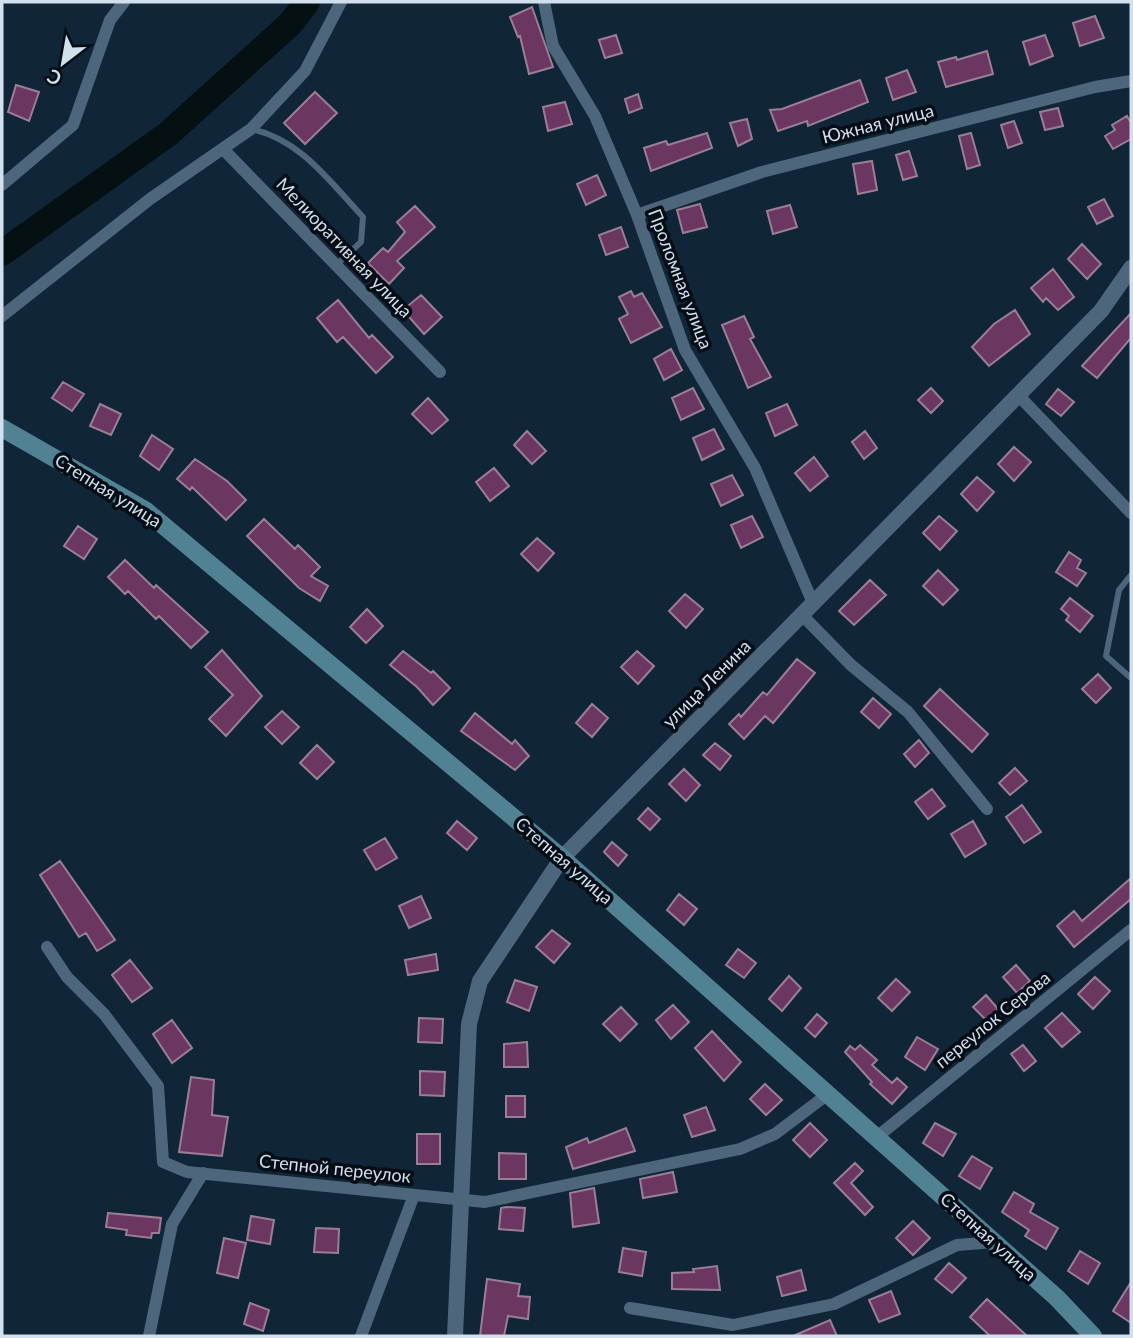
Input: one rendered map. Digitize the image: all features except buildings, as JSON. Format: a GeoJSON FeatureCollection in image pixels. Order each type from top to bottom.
{"type":"FeatureCollection","features":[{"type":"Feature","properties":{"kind":"main road","name":"Степная улица"},"geometry":{"type":"LineString","coordinates":[[5,430],[145,510],[562,858],[995,1242],[1057,1298],[1093,1336]]}},
{"type":"Feature","properties":{"kind":"street"},"geometry":{"type":"LineString","coordinates":[[2,185],[73,125],[110,20],[124,2]]}},
{"type":"Feature","properties":{"kind":"street"},"geometry":{"type":"LineString","coordinates":[[2,316],[150,199],[251,129],[305,71],[341,2]]}},
{"type":"Feature","properties":{"kind":"street","name":"Проломная улица"},"geometry":{"type":"LineString","coordinates":[[544,2],[553,46],[595,116],[637,215],[685,350],[755,468],[808,609],[851,664],[908,712],[987,809]]}},
{"type":"Feature","properties":{"kind":"street","name":"Южная улица"},"geometry":{"type":"LineString","coordinates":[[637,215],[762,172],[1095,87],[1131,81]]}},
{"type":"Feature","properties":{"kind":"street","name":"Мелиоративная улица"},"geometry":{"type":"LineString","coordinates":[[223,149],[440,372]]}},
{"type":"Feature","properties":{"kind":"street","name":"улица Ленина"},"geometry":{"type":"LineString","coordinates":[[455,1336],[469,1024],[480,981],[562,858],[1101,311],[1131,268]]}},
{"type":"Feature","properties":{"kind":"street"},"geometry":{"type":"LineString","coordinates":[[1018,395],[1131,513]]}},
{"type":"Feature","properties":{"kind":"street","name":"переулок Серова"},"geometry":{"type":"LineString","coordinates":[[877,1138],[1131,930]]}},
{"type":"Feature","properties":{"kind":"street","name":"Степной переулок"},"geometry":{"type":"LineString","coordinates":[[47,947],[66,977],[104,1014],[158,1086],[163,1162],[187,1172],[462,1201]]}},
{"type":"Feature","properties":{"kind":"street"},"geometry":{"type":"LineString","coordinates":[[462,1201],[485,1202],[740,1149],[775,1134],[828,1094]]}},
{"type":"Feature","properties":{"kind":"street"},"geometry":{"type":"LineString","coordinates":[[149,1336],[172,1224],[203,1173]]}},
{"type":"Feature","properties":{"kind":"street"},"geometry":{"type":"LineString","coordinates":[[360,1336],[414,1195]]}},
{"type":"Feature","properties":{"kind":"street"},"geometry":{"type":"LineString","coordinates":[[630,1308],[733,1325],[834,1304],[957,1245],[995,1242]]}},
{"type":"Feature","properties":{"kind":"lane"},"geometry":{"type":"LineString","coordinates":[[251,129],[275,134],[304,154],[363,217],[361,242],[336,265]]}},
{"type":"Feature","properties":{"kind":"lane"},"geometry":{"type":"LineString","coordinates":[[1131,576],[1119,590],[1106,656],[1131,678]]}},
{"type":"Feature","properties":{"kind":"waterway"},"geometry":{"type":"LineString","coordinates":[[2,253],[168,134],[290,24],[307,2]]}}]}
